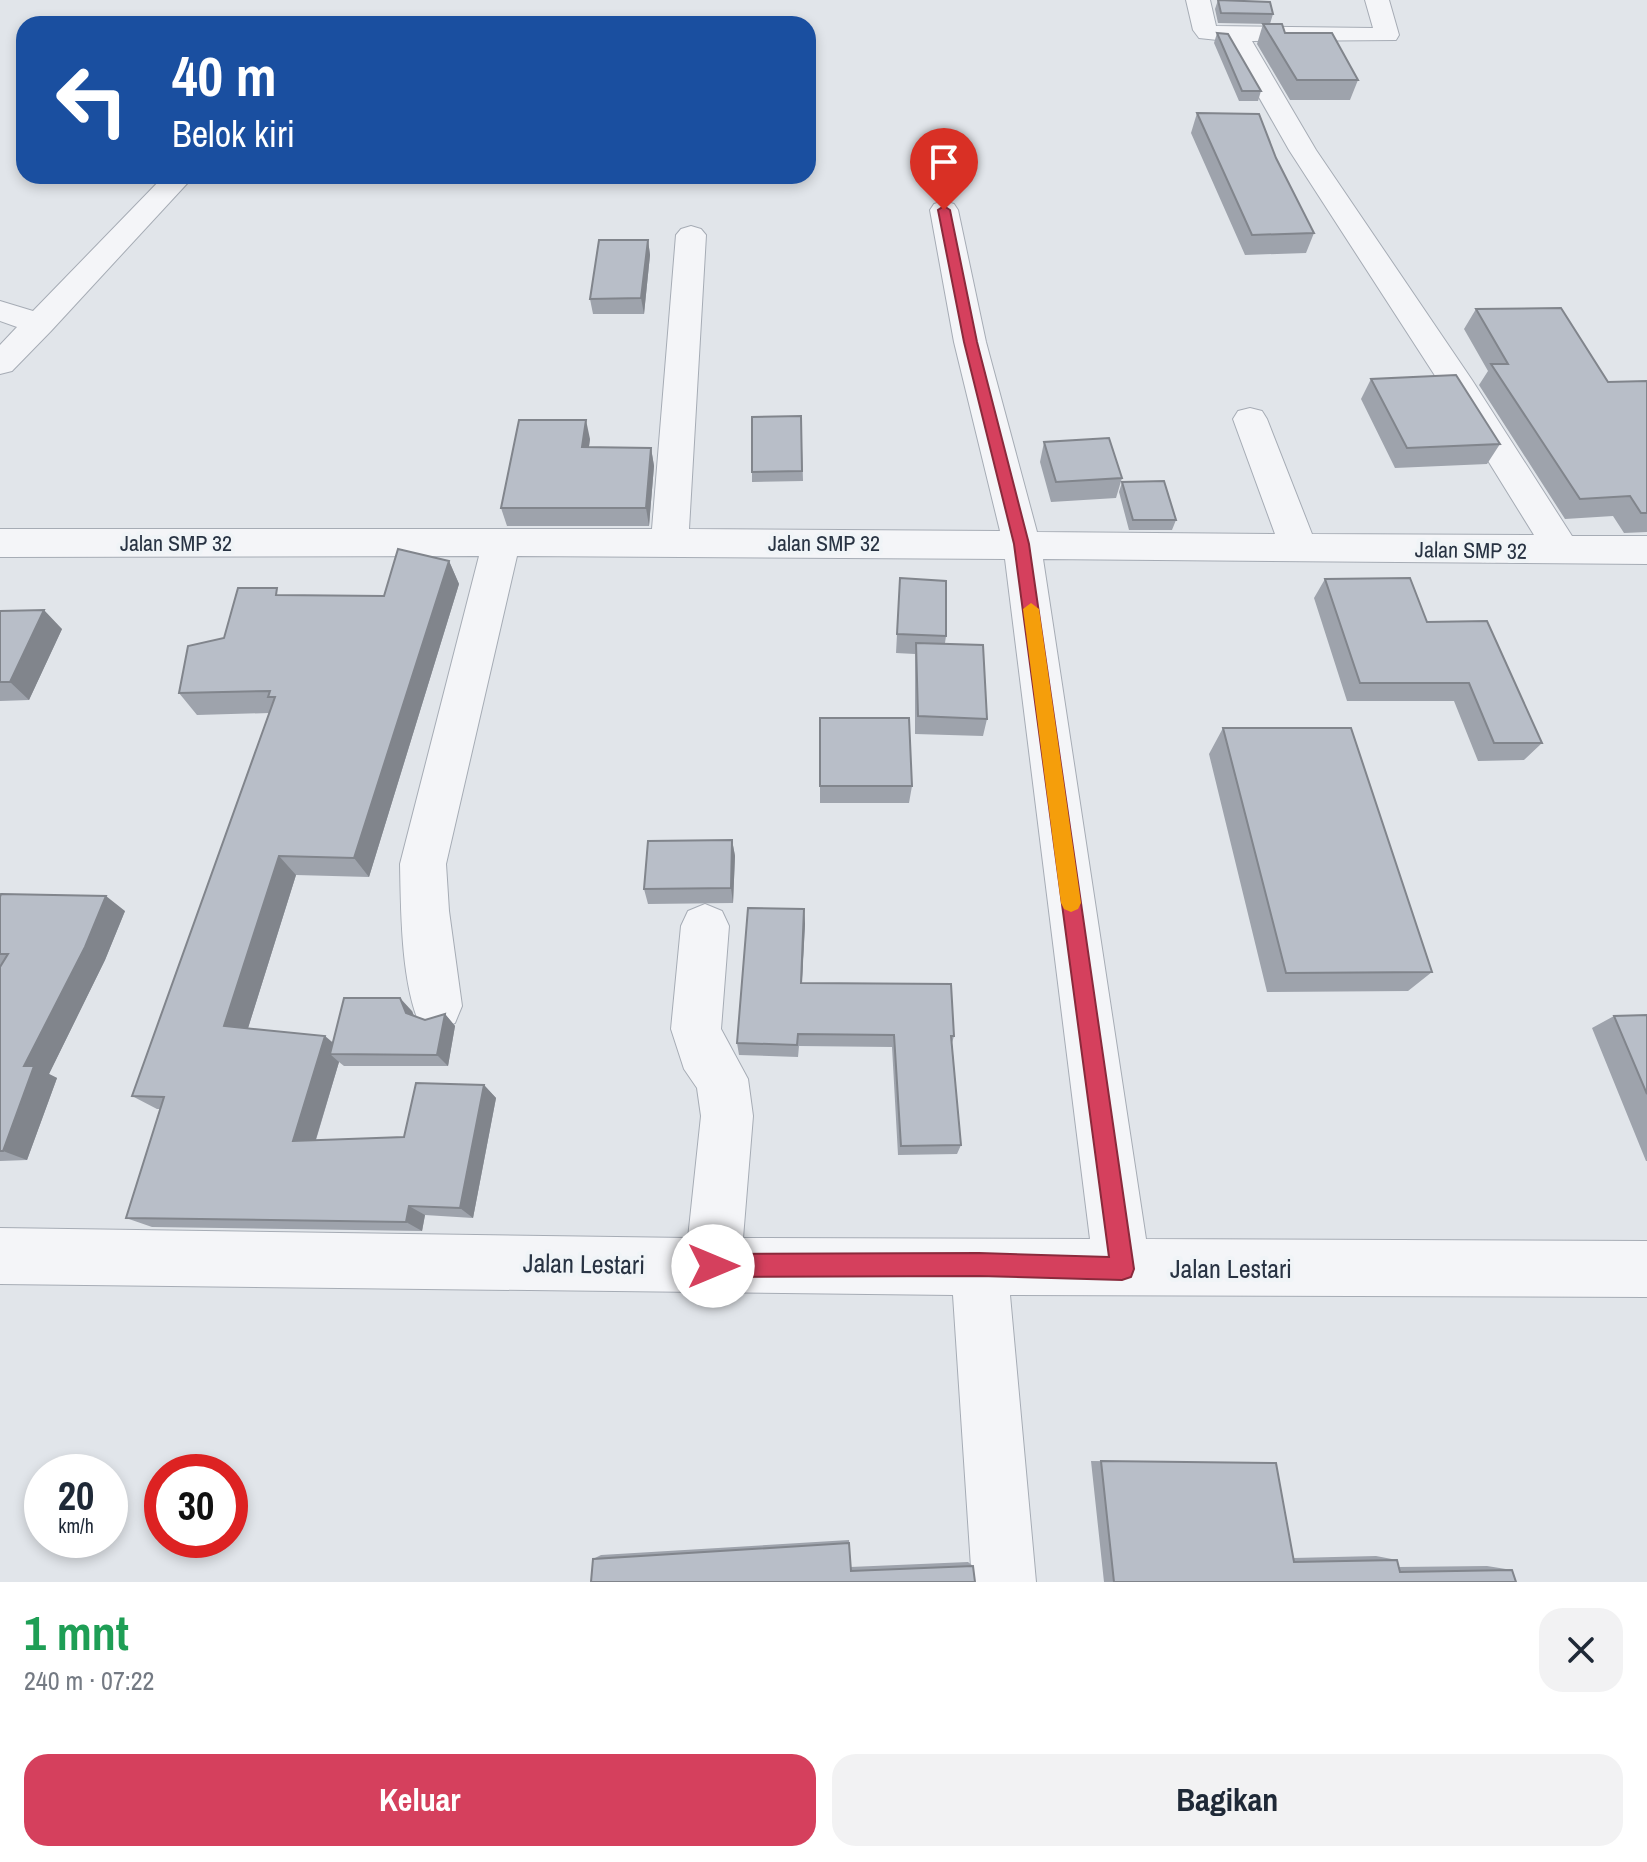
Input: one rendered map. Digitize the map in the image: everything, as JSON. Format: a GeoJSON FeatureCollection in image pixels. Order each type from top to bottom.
{"type":"FeatureCollection","features":[{"type":"Feature","properties":{"kind":"street"},"geometry":{"type":"LineString","coordinates":[[1198,0],[1205,31],[1387,35],[1377,0]]}},
{"type":"Feature","properties":{"kind":"street"},"geometry":{"type":"LineString","coordinates":[[1236,34],[1274,107],[1343,215],[1424,332],[1562,551]]}},
{"type":"Feature","properties":{"kind":"street"},"geometry":{"type":"LineString","coordinates":[[0,364],[172,184]]}},
{"type":"Feature","properties":{"kind":"street"},"geometry":{"type":"LineString","coordinates":[[944,210],[970,342],[1022,544],[1122,1269]]}},
{"type":"Feature","properties":{"kind":"street"},"geometry":{"type":"LineString","coordinates":[[670,542],[691,235]]}},
{"type":"Feature","properties":{"kind":"street"},"geometry":{"type":"LineString","coordinates":[[0,311],[40,324]]}},
{"type":"Feature","properties":{"kind":"street"},"geometry":{"type":"LineString","coordinates":[[1250,419],[1299,548]]}},
{"type":"Feature","properties":{"kind":"street"},"geometry":{"type":"LineString","coordinates":[[437,1006],[425,911],[423,864],[501,542]]}},
{"type":"Feature","properties":{"kind":"street","name":"Jalan SMP 32"},"geometry":{"type":"LineString","coordinates":[[0,543],[670,542],[1647,550]]}},
{"type":"Feature","properties":{"kind":"street"},"geometry":{"type":"LineString","coordinates":[[705,926],[696,1029],[702,1051],[722,1079],[727,1116],[713,1266]]}},
{"type":"Feature","properties":{"kind":"street","name":"Jalan Lestari"},"geometry":{"type":"LineString","coordinates":[[0,1256],[713,1266],[1647,1269]]}},
{"type":"Feature","properties":{"kind":"street"},"geometry":{"type":"LineString","coordinates":[[979,1265],[1004,1582]]}},
{"type":"Feature","properties":{"kind":"building"},"geometry":{"type":"Polygon","coordinates":[[[1218,0],[1270,2],[1273,14],[1221,13],[1218,0]]]}},
{"type":"Feature","properties":{"kind":"building"},"geometry":{"type":"Polygon","coordinates":[[[1263,24],[1282,24],[1285,33],[1332,33],[1358,80],[1297,80],[1263,24]]]}},
{"type":"Feature","properties":{"kind":"building"},"geometry":{"type":"Polygon","coordinates":[[[1217,33],[1228,34],[1261,91],[1242,91],[1217,33]]]}},
{"type":"Feature","properties":{"kind":"building"},"geometry":{"type":"Polygon","coordinates":[[[1197,113],[1259,114],[1276,158],[1314,233],[1252,235],[1197,113]]]}},
{"type":"Feature","properties":{"kind":"building"},"geometry":{"type":"Polygon","coordinates":[[[599,240],[648,240],[641,298],[590,299],[599,240]]]}},
{"type":"Feature","properties":{"kind":"building"},"geometry":{"type":"Polygon","coordinates":[[[1561,308],[1608,382],[1647,381],[1647,513],[1641,513],[1630,496],[1580,499],[1491,364],[1508,364],[1476,309],[1561,308]]]}},
{"type":"Feature","properties":{"kind":"building"},"geometry":{"type":"Polygon","coordinates":[[[1456,375],[1500,444],[1407,448],[1371,379],[1456,375]]]}},
{"type":"Feature","properties":{"kind":"building"},"geometry":{"type":"Polygon","coordinates":[[[801,416],[802,471],[752,472],[752,417],[801,416]]]}},
{"type":"Feature","properties":{"kind":"building"},"geometry":{"type":"Polygon","coordinates":[[[519,420],[586,420],[582,447],[651,448],[646,508],[501,508],[519,420]]]}},
{"type":"Feature","properties":{"kind":"building"},"geometry":{"type":"Polygon","coordinates":[[[1109,438],[1122,478],[1056,482],[1044,442],[1109,438]]]}},
{"type":"Feature","properties":{"kind":"building"},"geometry":{"type":"Polygon","coordinates":[[[1164,481],[1176,520],[1133,520],[1122,482],[1164,481]]]}},
{"type":"Feature","properties":{"kind":"building"},"geometry":{"type":"Polygon","coordinates":[[[398,549],[449,561],[354,858],[279,856],[224,1026],[325,1036],[293,1141],[404,1137],[416,1083],[484,1085],[460,1208],[409,1206],[406,1222],[126,1218],[164,1097],[132,1096],[275,697],[268,697],[270,691],[179,693],[188,646],[224,638],[238,588],[277,588],[276,595],[384,596],[398,549]]]}},
{"type":"Feature","properties":{"kind":"building"},"geometry":{"type":"Polygon","coordinates":[[[900,578],[946,581],[946,636],[897,634],[900,578]]]}},
{"type":"Feature","properties":{"kind":"building"},"geometry":{"type":"Polygon","coordinates":[[[1410,578],[1427,622],[1487,621],[1542,743],[1494,743],[1469,683],[1360,683],[1325,579],[1410,578]]]}},
{"type":"Feature","properties":{"kind":"building"},"geometry":{"type":"Polygon","coordinates":[[[44,610],[10,682],[0,682],[0,611],[44,610]]]}},
{"type":"Feature","properties":{"kind":"building"},"geometry":{"type":"Polygon","coordinates":[[[916,643],[983,645],[987,719],[918,716],[916,643]]]}},
{"type":"Feature","properties":{"kind":"building"},"geometry":{"type":"Polygon","coordinates":[[[820,718],[909,718],[912,786],[820,786],[820,718]]]}},
{"type":"Feature","properties":{"kind":"building"},"geometry":{"type":"Polygon","coordinates":[[[1223,728],[1351,728],[1432,972],[1286,973],[1223,728]]]}},
{"type":"Feature","properties":{"kind":"building"},"geometry":{"type":"Polygon","coordinates":[[[732,840],[731,888],[644,889],[648,841],[732,840]]]}},
{"type":"Feature","properties":{"kind":"building"},"geometry":{"type":"Polygon","coordinates":[[[1,894],[106,896],[85,947],[24,1066],[34,1066],[3,1151],[0,1151],[0,967],[8,954],[0,954],[1,894]]]}},
{"type":"Feature","properties":{"kind":"building"},"geometry":{"type":"Polygon","coordinates":[[[748,908],[804,909],[801,983],[951,984],[954,1036],[951,1036],[961,1145],[901,1146],[894,1035],[798,1034],[797,1045],[737,1043],[748,908]]]}},
{"type":"Feature","properties":{"kind":"building"},"geometry":{"type":"Polygon","coordinates":[[[344,998],[400,998],[406,1013],[425,1020],[445,1014],[437,1055],[330,1054],[344,998]]]}},
{"type":"Feature","properties":{"kind":"building"},"geometry":{"type":"Polygon","coordinates":[[[1647,1015],[1647,1094],[1614,1016],[1647,1015]]]}},
{"type":"Feature","properties":{"kind":"building"},"geometry":{"type":"Polygon","coordinates":[[[1101,1461],[1276,1463],[1294,1562],[1397,1560],[1400,1572],[1512,1570],[1516,1582],[1114,1582],[1101,1461]]]}},
{"type":"Feature","properties":{"kind":"building"},"geometry":{"type":"Polygon","coordinates":[[[849,1543],[851,1571],[973,1566],[975,1582],[591,1582],[593,1559],[849,1543]]]}},
{"type":"Feature","properties":{"kind":"slow traffic"},"geometry":{"type":"LineString","coordinates":[[1031,609],[1071,903]]}},
{"type":"Feature","properties":{"kind":"route"},"geometry":{"type":"LineString","coordinates":[[713,1266],[979,1265],[1122,1269],[1022,544],[970,342],[944,210]]}}]}
